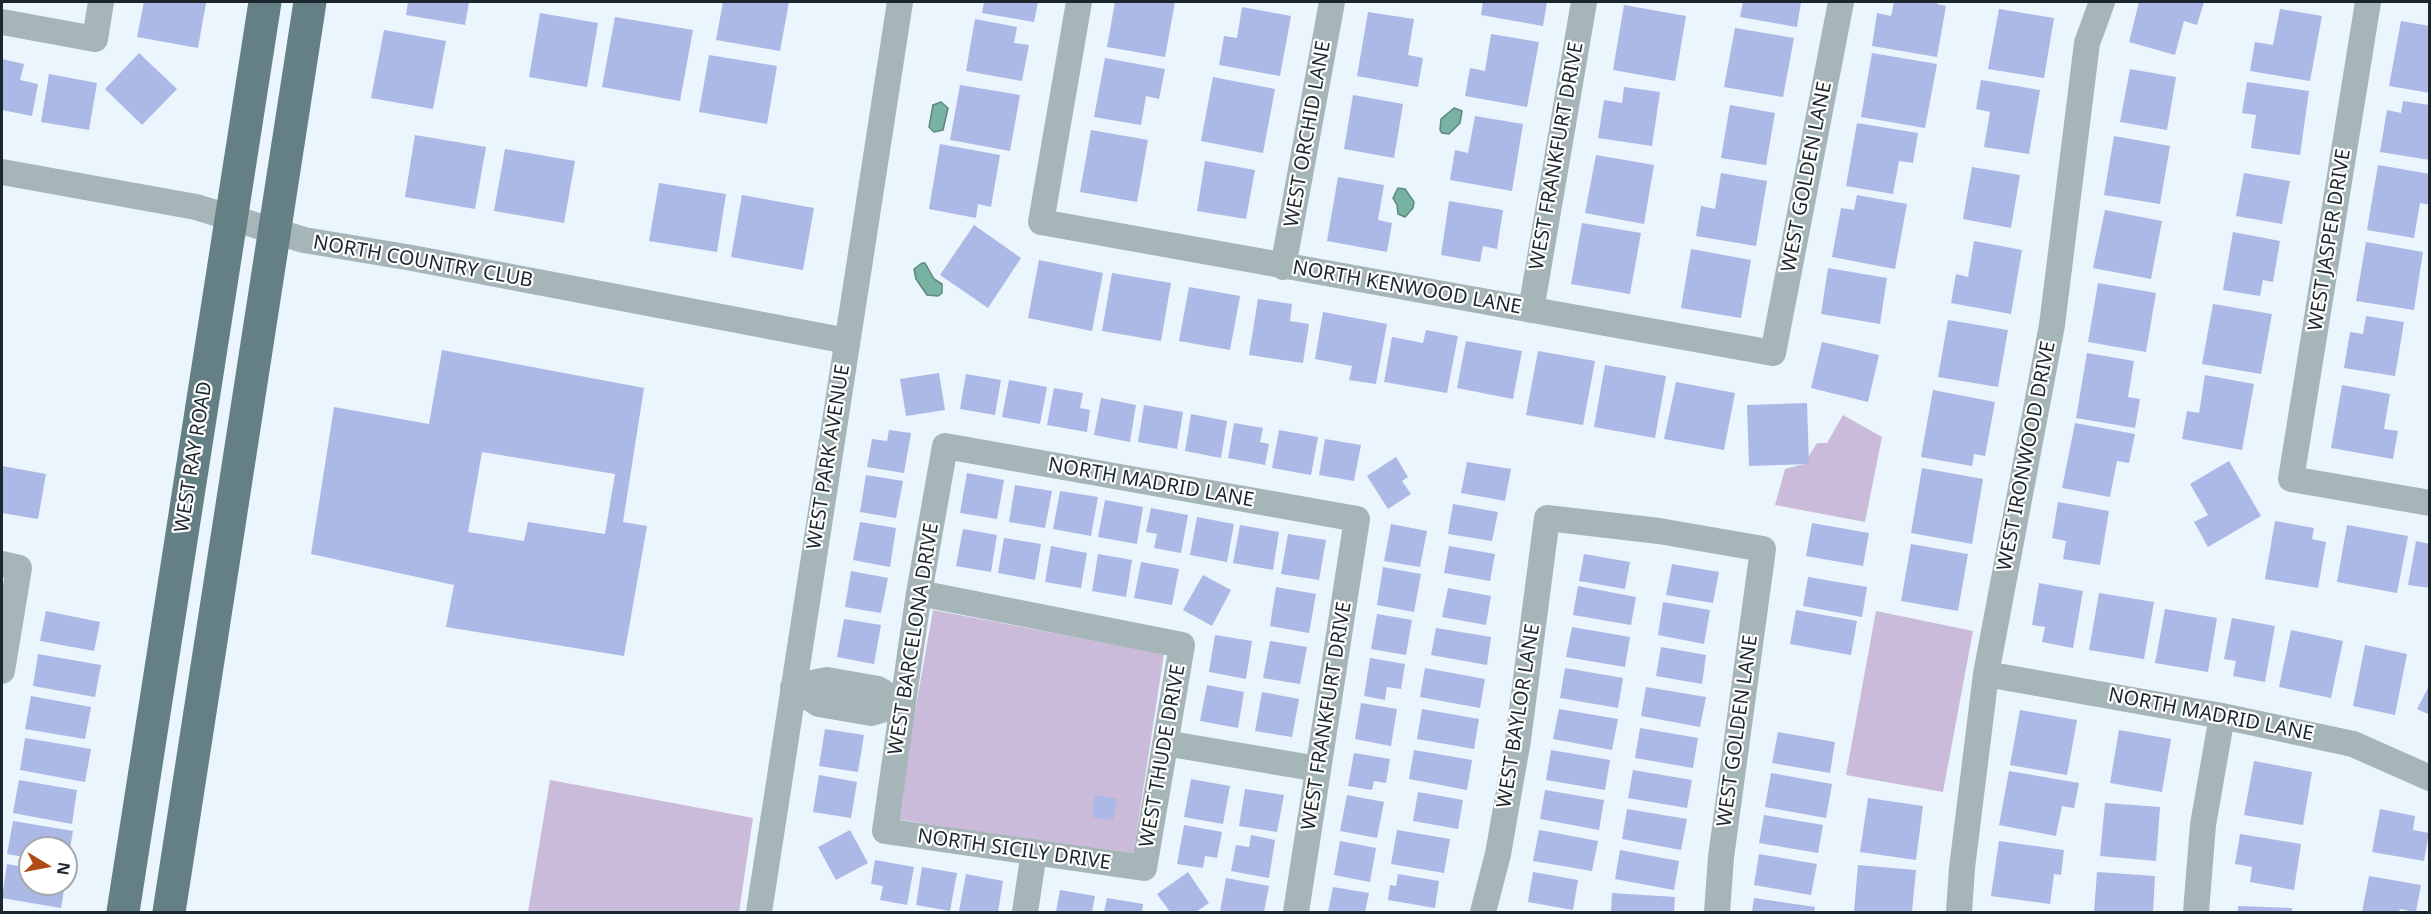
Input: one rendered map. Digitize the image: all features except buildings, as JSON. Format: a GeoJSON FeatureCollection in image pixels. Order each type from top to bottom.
{"type":"FeatureCollection","features":[{"type":"Feature","properties":{"kind":"main road","name":"WEST RAY ROAD"},"geometry":{"type":"LineString","coordinates":[[123,912],[265,2]]}},
{"type":"Feature","properties":{"kind":"main road"},"geometry":{"type":"LineString","coordinates":[[169,912],[310,2]]}},
{"type":"Feature","properties":{"kind":"street"},"geometry":{"type":"LineString","coordinates":[[2,22],[95,39],[101,2]]}},
{"type":"Feature","properties":{"kind":"street","name":"WEST PARK AVENUE"},"geometry":{"type":"LineString","coordinates":[[759,912],[900,2]]}},
{"type":"Feature","properties":{"kind":"street","name":"NORTH KENWOOD LANE"},"geometry":{"type":"LineString","coordinates":[[1079,2],[1041,222],[1773,353]]}},
{"type":"Feature","properties":{"kind":"street","name":"WEST ORCHID LANE"},"geometry":{"type":"LineString","coordinates":[[1283,267],[1332,2]]}},
{"type":"Feature","properties":{"kind":"street","name":"WEST FRANKFURT DRIVE"},"geometry":{"type":"LineString","coordinates":[[1531,310],[1584,2]]}},
{"type":"Feature","properties":{"kind":"street","name":"WEST GOLDEN LANE"},"geometry":{"type":"LineString","coordinates":[[1773,353],[1841,2]]}},
{"type":"Feature","properties":{"kind":"street","name":"WEST IRONWOOD DRIVE"},"geometry":{"type":"LineString","coordinates":[[1959,912],[1962,867],[1986,674],[2052,325],[2087,44],[2102,2]]}},
{"type":"Feature","properties":{"kind":"street","name":"WEST JASPER DRIVE"},"geometry":{"type":"LineString","coordinates":[[2368,2],[2291,478],[2430,503]]}},
{"type":"Feature","properties":{"kind":"street","name":"NORTH COUNTRY CLUB"},"geometry":{"type":"LineString","coordinates":[[2,172],[196,207],[306,240],[847,341]]}},
{"type":"Feature","properties":{"kind":"street","name":"NORTH MADRID LANE"},"geometry":{"type":"LineString","coordinates":[[945,446],[1358,519]]}},
{"type":"Feature","properties":{"kind":"street","name":"WEST BARCELONA DRIVE"},"geometry":{"type":"LineString","coordinates":[[885,831],[919,593],[945,446]]}},
{"type":"Feature","properties":{"kind":"street","name":"WEST GOLDEN LANE"},"geometry":{"type":"LineString","coordinates":[[1547,518],[1659,531],[1763,549],[1721,857],[1717,912]]}},
{"type":"Feature","properties":{"kind":"street","name":"WEST BAYLOR LANE"},"geometry":{"type":"LineString","coordinates":[[1483,912],[1498,854],[1518,740],[1547,518]]}},
{"type":"Feature","properties":{"kind":"street","name":"WEST FRANKFURT DRIVE"},"geometry":{"type":"LineString","coordinates":[[1296,912],[1358,519]]}},
{"type":"Feature","properties":{"kind":"street"},"geometry":{"type":"LineString","coordinates":[[2,671],[10,566]]}},
{"type":"Feature","properties":{"kind":"street","name":"WEST THUDE DRIVE"},"geometry":{"type":"LineString","coordinates":[[919,593],[1182,645],[1144,868]]}},
{"type":"Feature","properties":{"kind":"street","name":"NORTH MADRID LANE"},"geometry":{"type":"LineString","coordinates":[[1986,674],[2222,716],[2353,744],[2430,778]]}},
{"type":"Feature","properties":{"kind":"street"},"geometry":{"type":"LineString","coordinates":[[793,687],[827,680],[878,688],[902,704]]}},
{"type":"Feature","properties":{"kind":"street"},"geometry":{"type":"LineString","coordinates":[[2196,912],[2203,825],[2222,716]]}},
{"type":"Feature","properties":{"kind":"street"},"geometry":{"type":"LineString","coordinates":[[1166,743],[1318,769]]}},
{"type":"Feature","properties":{"kind":"street","name":"NORTH SICILY DRIVE"},"geometry":{"type":"LineString","coordinates":[[885,831],[1144,868]]}},
{"type":"Feature","properties":{"kind":"street"},"geometry":{"type":"LineString","coordinates":[[1025,912],[1035,852]]}},
{"type":"Feature","properties":{"kind":"shaded area"},"geometry":{"type":"Polygon","coordinates":[[[941,102],[948,108],[943,130],[934,132],[929,127],[933,105],[941,102]]]}},
{"type":"Feature","properties":{"kind":"shaded area"},"geometry":{"type":"Polygon","coordinates":[[[1454,108],[1462,111],[1460,123],[1449,134],[1442,133],[1441,119],[1454,108]]]}},
{"type":"Feature","properties":{"kind":"shaded area"},"geometry":{"type":"Polygon","coordinates":[[[1398,188],[1405,189],[1414,202],[1413,208],[1405,217],[1398,214],[1393,198],[1398,188]]]}},
{"type":"Feature","properties":{"kind":"shaded area"},"geometry":{"type":"Polygon","coordinates":[[[925,263],[934,279],[942,284],[942,293],[938,296],[927,295],[916,279],[914,269],[925,263]]]}},
{"type":"Feature","properties":{"kind":"shaded area"},"geometry":{"type":"Polygon","coordinates":[[[1843,415],[1882,437],[1865,522],[1775,505],[1785,469],[1804,464],[1817,443],[1827,443],[1843,415]]]}},
{"type":"Feature","properties":{"kind":"shaded area"},"geometry":{"type":"Polygon","coordinates":[[[933,610],[1164,654],[1133,856],[896,819],[933,610]]]}},
{"type":"Feature","properties":{"kind":"shaded area"},"geometry":{"type":"Polygon","coordinates":[[[1876,611],[1973,631],[1943,792],[1846,775],[1876,611]]]}},
{"type":"Feature","properties":{"kind":"shaded area"},"geometry":{"type":"Polygon","coordinates":[[[550,780],[753,818],[739,912],[528,912],[550,780]]]}}]}
